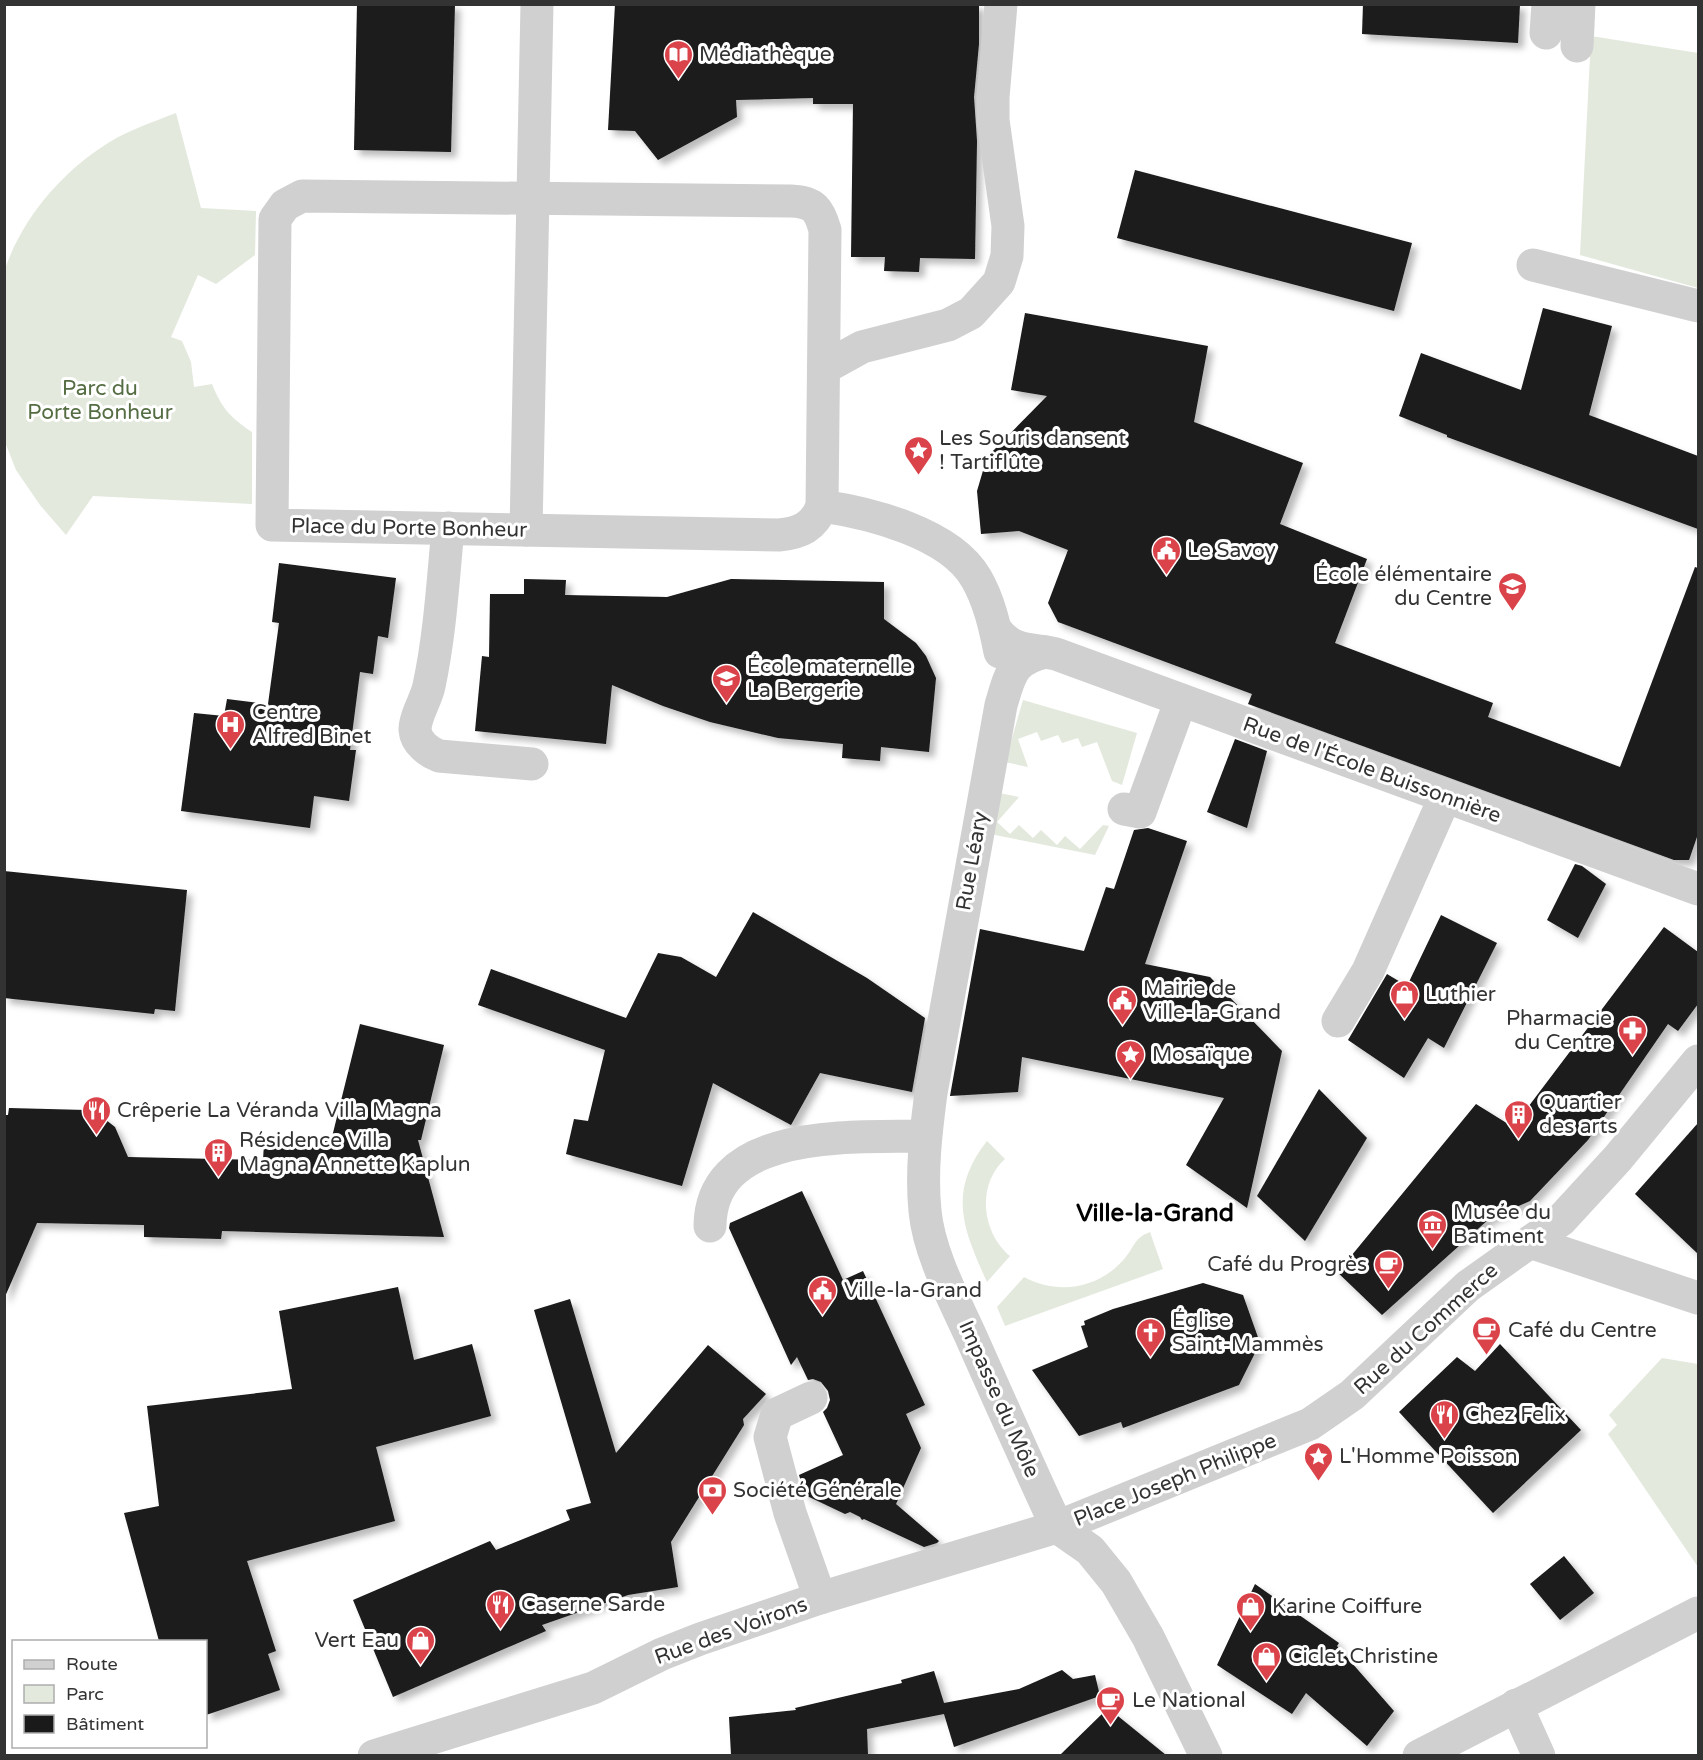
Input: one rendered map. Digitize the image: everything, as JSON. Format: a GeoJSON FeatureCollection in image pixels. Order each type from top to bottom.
{"type":"FeatureCollection","features":[{"type":"Feature","properties":{"kind":"street"},"geometry":{"type":"LineString","coordinates":[[526,530],[537,4]]}},
{"type":"Feature","properties":{"kind":"street"},"geometry":{"type":"LineString","coordinates":[[824,368],[861,347],[948,325],[970,313],[999,282],[1007,256],[1008,226],[993,120],[1001,4]]}},
{"type":"Feature","properties":{"kind":"street"},"geometry":{"type":"LineString","coordinates":[[1577,46],[1579,4]]}},
{"type":"Feature","properties":{"kind":"street","name":"Place du Porte Bonheur"},"geometry":{"type":"LineString","coordinates":[[302,196],[803,202],[814,206],[825,230],[824,368],[822,506],[812,524],[803,530],[779,535],[272,525],[275,219],[285,204],[302,196]]}},
{"type":"Feature","properties":{"kind":"street"},"geometry":{"type":"LineString","coordinates":[[1533,265],[1698,306]]}},
{"type":"Feature","properties":{"kind":"street"},"geometry":{"type":"LineString","coordinates":[[822,506],[882,518],[938,543],[959,558],[975,576],[996,630],[1000,654],[1001,705]]}},
{"type":"Feature","properties":{"kind":"street"},"geometry":{"type":"LineString","coordinates":[[448,528],[435,647],[429,686],[415,730],[417,737],[426,749],[439,756],[532,764]]}},
{"type":"Feature","properties":{"kind":"street","name":"Rue de l'École Buissonnière"},"geometry":{"type":"LineString","coordinates":[[996,630],[1003,640],[1012,646],[1046,652],[1181,700],[1698,890]]}},
{"type":"Feature","properties":{"kind":"street","name":"Rue Léary"},"geometry":{"type":"LineString","coordinates":[[931,1093],[1001,705],[1010,675],[1018,663],[1033,654],[1046,652]]}},
{"type":"Feature","properties":{"kind":"street"},"geometry":{"type":"LineString","coordinates":[[1124,809],[1140,812],[1181,700]]}},
{"type":"Feature","properties":{"kind":"street"},"geometry":{"type":"LineString","coordinates":[[1338,1022],[1368,971],[1445,797]]}},
{"type":"Feature","properties":{"kind":"street","name":"Rue du Commerce"},"geometry":{"type":"LineString","coordinates":[[1293,1432],[1322,1417],[1352,1395],[1468,1286],[1552,1228],[1572,1210],[1698,1061]]}},
{"type":"Feature","properties":{"kind":"street","name":"Impasse du Môle"},"geometry":{"type":"LineString","coordinates":[[931,1093],[925,1136],[925,1212],[933,1247],[1057,1527]]}},
{"type":"Feature","properties":{"kind":"street"},"geometry":{"type":"LineString","coordinates":[[710,1226],[713,1200],[728,1177],[752,1158],[765,1152],[830,1139],[925,1136]]}},
{"type":"Feature","properties":{"kind":"street"},"geometry":{"type":"LineString","coordinates":[[1530,1242],[1698,1298]]}},
{"type":"Feature","properties":{"kind":"street"},"geometry":{"type":"LineString","coordinates":[[811,1398],[777,1414],[770,1437],[790,1514],[820,1598]]}},
{"type":"Feature","properties":{"kind":"street","name":"Place Joseph Philippe"},"geometry":{"type":"LineString","coordinates":[[1057,1527],[1293,1432]]}},
{"type":"Feature","properties":{"kind":"street"},"geometry":{"type":"LineString","coordinates":[[1057,1527],[1090,1550],[1116,1582],[1148,1637],[1206,1755]]}},
{"type":"Feature","properties":{"kind":"street","name":"Rue des Voirons"},"geometry":{"type":"LineString","coordinates":[[374,1755],[593,1688],[662,1654],[820,1598],[1057,1527]]}},
{"type":"Feature","properties":{"kind":"street"},"geometry":{"type":"LineString","coordinates":[[1419,1755],[1698,1612]]}},
{"type":"Feature","properties":{"kind":"street"},"geometry":{"type":"LineString","coordinates":[[1516,1706],[1539,1755]]}},
{"type":"Feature","properties":{"kind":"green space"},"geometry":{"type":"Polygon","coordinates":[[[1591,36],[1698,53],[1698,288],[1580,255],[1591,36]]]}},
{"type":"Feature","properties":{"kind":"green space","name":"Parc du Porte Bonheur"},"geometry":{"type":"Polygon","coordinates":[[[176,113],[201,208],[256,211],[255,255],[216,284],[198,275],[171,337],[182,341],[191,362],[194,387],[212,384],[228,412],[252,432],[252,504],[93,496],[66,535],[40,505],[16,470],[5,442],[5,269],[22,231],[33,214],[46,197],[75,168],[116,138],[176,113]]]}},
{"type":"Feature","properties":{"kind":"green space"},"geometry":{"type":"Polygon","coordinates":[[[1023,700],[1137,733],[1122,785],[1112,781],[1097,742],[1082,747],[1078,738],[1062,743],[1058,735],[1041,741],[1037,732],[1018,739],[1028,767],[1005,762],[1023,700]]]}},
{"type":"Feature","properties":{"kind":"green space"},"geometry":{"type":"Polygon","coordinates":[[[999,793],[1019,797],[997,822],[1010,834],[1019,825],[1033,838],[1041,830],[1057,845],[1065,836],[1080,849],[1103,825],[1109,826],[1095,855],[990,834],[999,793]]]}},
{"type":"Feature","properties":{"kind":"green space"},"geometry":{"type":"Polygon","coordinates":[[[987,1141],[1005,1159],[996,1170],[986,1195],[988,1222],[993,1235],[1010,1256],[987,1282],[966,1228],[963,1194],[967,1177],[987,1141]]]}},
{"type":"Feature","properties":{"kind":"green space"},"geometry":{"type":"Polygon","coordinates":[[[1150,1232],[1163,1269],[1005,1326],[997,1307],[1024,1277],[1051,1286],[1078,1286],[1091,1282],[1115,1268],[1138,1240],[1150,1232]]]}},
{"type":"Feature","properties":{"kind":"green space"},"geometry":{"type":"Polygon","coordinates":[[[1662,1358],[1698,1364],[1698,1567],[1608,1434],[1617,1425],[1609,1415],[1662,1358]]]}},
{"type":"Feature","properties":{"kind":"building"},"geometry":{"type":"Polygon","coordinates":[[[357,4],[455,4],[451,152],[354,150],[357,4]]]}},
{"type":"Feature","properties":{"kind":"building"},"geometry":{"type":"Polygon","coordinates":[[[615,4],[979,4],[979,44],[974,97],[977,141],[975,259],[920,258],[919,272],[884,271],[885,257],[851,257],[853,104],[813,104],[813,98],[736,100],[737,117],[658,160],[635,131],[608,130],[615,4]]]}},
{"type":"Feature","properties":{"kind":"building"},"geometry":{"type":"Polygon","coordinates":[[[1363,4],[1520,4],[1518,43],[1362,34],[1363,4]]]}},
{"type":"Feature","properties":{"kind":"building"},"geometry":{"type":"Polygon","coordinates":[[[1135,170],[1412,243],[1394,311],[1117,238],[1135,170]]]}},
{"type":"Feature","properties":{"kind":"building"},"geometry":{"type":"Polygon","coordinates":[[[1543,308],[1612,326],[1589,415],[1698,456],[1698,529],[1447,437],[1447,435],[1399,416],[1421,353],[1521,390],[1543,308]]]}},
{"type":"Feature","properties":{"kind":"building"},"geometry":{"type":"Polygon","coordinates":[[[1025,313],[1208,346],[1194,422],[1303,463],[1280,524],[1367,559],[1335,643],[1493,703],[1488,717],[1620,767],[1695,567],[1698,568],[1698,834],[1689,860],[1674,860],[1248,704],[1252,694],[1058,622],[1048,603],[1068,550],[1019,531],[981,534],[977,491],[987,457],[1047,396],[1011,390],[1025,313]]]}},
{"type":"Feature","properties":{"kind":"building"},"geometry":{"type":"Polygon","coordinates":[[[279,563],[396,578],[388,638],[378,636],[373,674],[360,672],[350,750],[356,750],[349,801],[314,796],[310,828],[181,811],[194,713],[224,716],[227,699],[268,704],[279,623],[272,622],[279,563]]]}},
{"type":"Feature","properties":{"kind":"building","name":"École maternelle La Bergerie"},"geometry":{"type":"Polygon","coordinates":[[[524,579],[566,580],[565,595],[667,597],[731,579],[884,582],[884,619],[916,643],[926,656],[936,678],[929,752],[881,747],[880,761],[842,758],[843,744],[778,738],[710,722],[612,685],[606,744],[475,731],[482,656],[489,657],[490,594],[524,594],[524,579]]]}},
{"type":"Feature","properties":{"kind":"building"},"geometry":{"type":"Polygon","coordinates":[[[1235,739],[1267,751],[1247,828],[1207,812],[1235,739]]]}},
{"type":"Feature","properties":{"kind":"building","name":"Mairie de Ville-la-Grand"},"geometry":{"type":"Polygon","coordinates":[[[1148,828],[1187,841],[1145,964],[1210,977],[1282,1051],[1247,1208],[1186,1165],[1224,1098],[1022,1057],[1018,1092],[950,1096],[980,929],[1084,951],[1106,887],[1114,889],[1134,830],[1148,828]]]}},
{"type":"Feature","properties":{"kind":"building"},"geometry":{"type":"Polygon","coordinates":[[[1575,864],[1582,866],[1606,884],[1578,938],[1547,920],[1575,864]]]}},
{"type":"Feature","properties":{"kind":"building"},"geometry":{"type":"Polygon","coordinates":[[[4,871],[187,890],[175,1011],[155,1009],[154,1014],[4,998],[4,871]]]}},
{"type":"Feature","properties":{"kind":"building"},"geometry":{"type":"Polygon","coordinates":[[[753,912],[867,978],[925,1018],[912,1092],[820,1073],[791,1125],[713,1083],[682,1186],[566,1154],[574,1119],[588,1121],[605,1050],[478,1005],[491,969],[626,1018],[658,953],[681,957],[716,977],[753,912]]]}},
{"type":"Feature","properties":{"kind":"building"},"geometry":{"type":"Polygon","coordinates":[[[1441,915],[1497,943],[1444,1048],[1428,1038],[1404,1078],[1348,1040],[1387,974],[1407,986],[1441,915]]]}},
{"type":"Feature","properties":{"kind":"building"},"geometry":{"type":"Polygon","coordinates":[[[1664,927],[1698,952],[1698,1004],[1678,1031],[1668,1024],[1588,1140],[1530,1201],[1489,1219],[1382,1315],[1332,1267],[1347,1261],[1476,1104],[1513,1127],[1664,927]]]}},
{"type":"Feature","properties":{"kind":"building","name":"Résidence Villa Magna Annette Kaplun"},"geometry":{"type":"Polygon","coordinates":[[[360,1024],[444,1045],[421,1140],[418,1140],[444,1237],[222,1231],[221,1239],[144,1237],[144,1225],[37,1223],[4,1299],[4,1115],[8,1115],[9,1108],[86,1110],[97,1113],[115,1127],[128,1157],[263,1160],[264,1144],[307,1144],[308,1140],[331,1141],[360,1024]]]}},
{"type":"Feature","properties":{"kind":"building"},"geometry":{"type":"Polygon","coordinates":[[[1319,1089],[1367,1138],[1305,1241],[1257,1196],[1319,1089]]]}},
{"type":"Feature","properties":{"kind":"building"},"geometry":{"type":"Polygon","coordinates":[[[1698,1123],[1698,1254],[1635,1194],[1698,1123]]]}},
{"type":"Feature","properties":{"kind":"building"},"geometry":{"type":"Polygon","coordinates":[[[802,1191],[843,1280],[863,1271],[925,1405],[906,1414],[921,1448],[896,1504],[939,1541],[937,1543],[924,1547],[862,1520],[850,1512],[845,1514],[805,1495],[799,1475],[843,1455],[823,1412],[830,1400],[828,1391],[821,1382],[808,1380],[797,1357],[791,1365],[729,1228],[730,1223],[802,1191]]]}},
{"type":"Feature","properties":{"kind":"building","name":"Église Saint-Mammès"},"geometry":{"type":"Polygon","coordinates":[[[1203,1283],[1243,1295],[1260,1343],[1239,1385],[1123,1428],[1121,1422],[1079,1436],[1032,1370],[1088,1347],[1081,1326],[1085,1325],[1084,1321],[1113,1309],[1203,1283]]]}},
{"type":"Feature","properties":{"kind":"building"},"geometry":{"type":"Polygon","coordinates":[[[398,1287],[414,1360],[472,1344],[491,1416],[376,1447],[395,1521],[247,1561],[276,1651],[268,1654],[280,1690],[207,1715],[207,1640],[159,1640],[124,1513],[159,1506],[147,1406],[292,1389],[279,1311],[398,1287]]]}},
{"type":"Feature","properties":{"kind":"building"},"geometry":{"type":"Polygon","coordinates":[[[570,1299],[616,1453],[708,1345],[766,1394],[743,1419],[744,1425],[671,1542],[678,1587],[628,1595],[542,1625],[546,1631],[393,1697],[353,1600],[490,1541],[496,1550],[570,1520],[566,1510],[591,1503],[534,1310],[570,1299]]]}},
{"type":"Feature","properties":{"kind":"building"},"geometry":{"type":"Polygon","coordinates":[[[1500,1344],[1581,1430],[1493,1513],[1399,1412],[1457,1357],[1475,1371],[1500,1344]]]}},
{"type":"Feature","properties":{"kind":"building"},"geometry":{"type":"Polygon","coordinates":[[[1564,1556],[1594,1593],[1560,1620],[1530,1584],[1564,1556]]]}},
{"type":"Feature","properties":{"kind":"building"},"geometry":{"type":"Polygon","coordinates":[[[1255,1584],[1339,1643],[1337,1646],[1394,1711],[1367,1746],[1306,1693],[1292,1714],[1217,1665],[1255,1584]]]}},
{"type":"Feature","properties":{"kind":"building"},"geometry":{"type":"Polygon","coordinates":[[[1062,1670],[1073,1679],[1095,1675],[1100,1696],[954,1747],[944,1714],[867,1729],[868,1755],[731,1755],[729,1717],[796,1710],[795,1708],[902,1683],[901,1680],[934,1671],[944,1703],[1019,1689],[1062,1670]]]}},
{"type":"Feature","properties":{"kind":"building","name":"Le National"},"geometry":{"type":"Polygon","coordinates":[[[1108,1708],[1166,1755],[1060,1755],[1108,1708]]]}},
{"type":"Feature","properties":{"kind":"place","name":"Médiathèque"},"geometry":{"type":"Point","coordinates":[678,80]}},
{"type":"Feature","properties":{"kind":"place","name":"Les Souris dansent ! Tartiflûte"},"geometry":{"type":"Point","coordinates":[918,476]}},
{"type":"Feature","properties":{"kind":"place","name":"Le Savoy"},"geometry":{"type":"Point","coordinates":[1166,576]}},
{"type":"Feature","properties":{"kind":"place","name":"École élémentaire du Centre"},"geometry":{"type":"Point","coordinates":[1513,612]}},
{"type":"Feature","properties":{"kind":"place","name":"École maternelle La Bergerie"},"geometry":{"type":"Point","coordinates":[726,704]}},
{"type":"Feature","properties":{"kind":"place","name":"Centre Alfred Binet"},"geometry":{"type":"Point","coordinates":[231,750]}},
{"type":"Feature","properties":{"kind":"place","name":"Luthier"},"geometry":{"type":"Point","coordinates":[1404,1020]}},
{"type":"Feature","properties":{"kind":"place","name":"Mairie de Ville-la-Grand"},"geometry":{"type":"Point","coordinates":[1122,1026]}},
{"type":"Feature","properties":{"kind":"place","name":"Pharmacie du Centre"},"geometry":{"type":"Point","coordinates":[1633,1056]}},
{"type":"Feature","properties":{"kind":"place","name":"Mosaïque"},"geometry":{"type":"Point","coordinates":[1131,1080]}},
{"type":"Feature","properties":{"kind":"place","name":"Crêperie La Véranda Villa Magna"},"geometry":{"type":"Point","coordinates":[96,1136]}},
{"type":"Feature","properties":{"kind":"place","name":"Quartier des arts"},"geometry":{"type":"Point","coordinates":[1518,1140]}},
{"type":"Feature","properties":{"kind":"place","name":"Résidence Villa Magna Annette Kaplun"},"geometry":{"type":"Point","coordinates":[218,1178]}},
{"type":"Feature","properties":{"kind":"place","name":"Musée du Batiment"},"geometry":{"type":"Point","coordinates":[1432,1250]}},
{"type":"Feature","properties":{"kind":"place","name":"Café du Progrès"},"geometry":{"type":"Point","coordinates":[1388,1290]}},
{"type":"Feature","properties":{"kind":"place","name":"Ville-la-Grand"},"geometry":{"type":"Point","coordinates":[823,1316]}},
{"type":"Feature","properties":{"kind":"place","name":"Café du Centre"},"geometry":{"type":"Point","coordinates":[1487,1356]}},
{"type":"Feature","properties":{"kind":"place","name":"Église Saint-Mammès"},"geometry":{"type":"Point","coordinates":[1151,1358]}},
{"type":"Feature","properties":{"kind":"place","name":"Chez Felix"},"geometry":{"type":"Point","coordinates":[1444,1440]}},
{"type":"Feature","properties":{"kind":"place","name":"L'Homme Poisson"},"geometry":{"type":"Point","coordinates":[1318,1482]}},
{"type":"Feature","properties":{"kind":"place","name":"Société Générale"},"geometry":{"type":"Point","coordinates":[712,1516]}},
{"type":"Feature","properties":{"kind":"place","name":"Caserne Sarde"},"geometry":{"type":"Point","coordinates":[500,1630]}},
{"type":"Feature","properties":{"kind":"place","name":"Karine Coiffure"},"geometry":{"type":"Point","coordinates":[1251,1632]}},
{"type":"Feature","properties":{"kind":"place","name":"Vert Eau"},"geometry":{"type":"Point","coordinates":[420,1666]}},
{"type":"Feature","properties":{"kind":"place","name":"Ciclet Christine"},"geometry":{"type":"Point","coordinates":[1267,1682]}},
{"type":"Feature","properties":{"kind":"place","name":"Le National"},"geometry":{"type":"Point","coordinates":[1111,1726]}},
{"type":"Feature","properties":{"kind":"district","name":"Ville-la-Grand"},"geometry":{"type":"Point","coordinates":[1155,1213]}}]}
